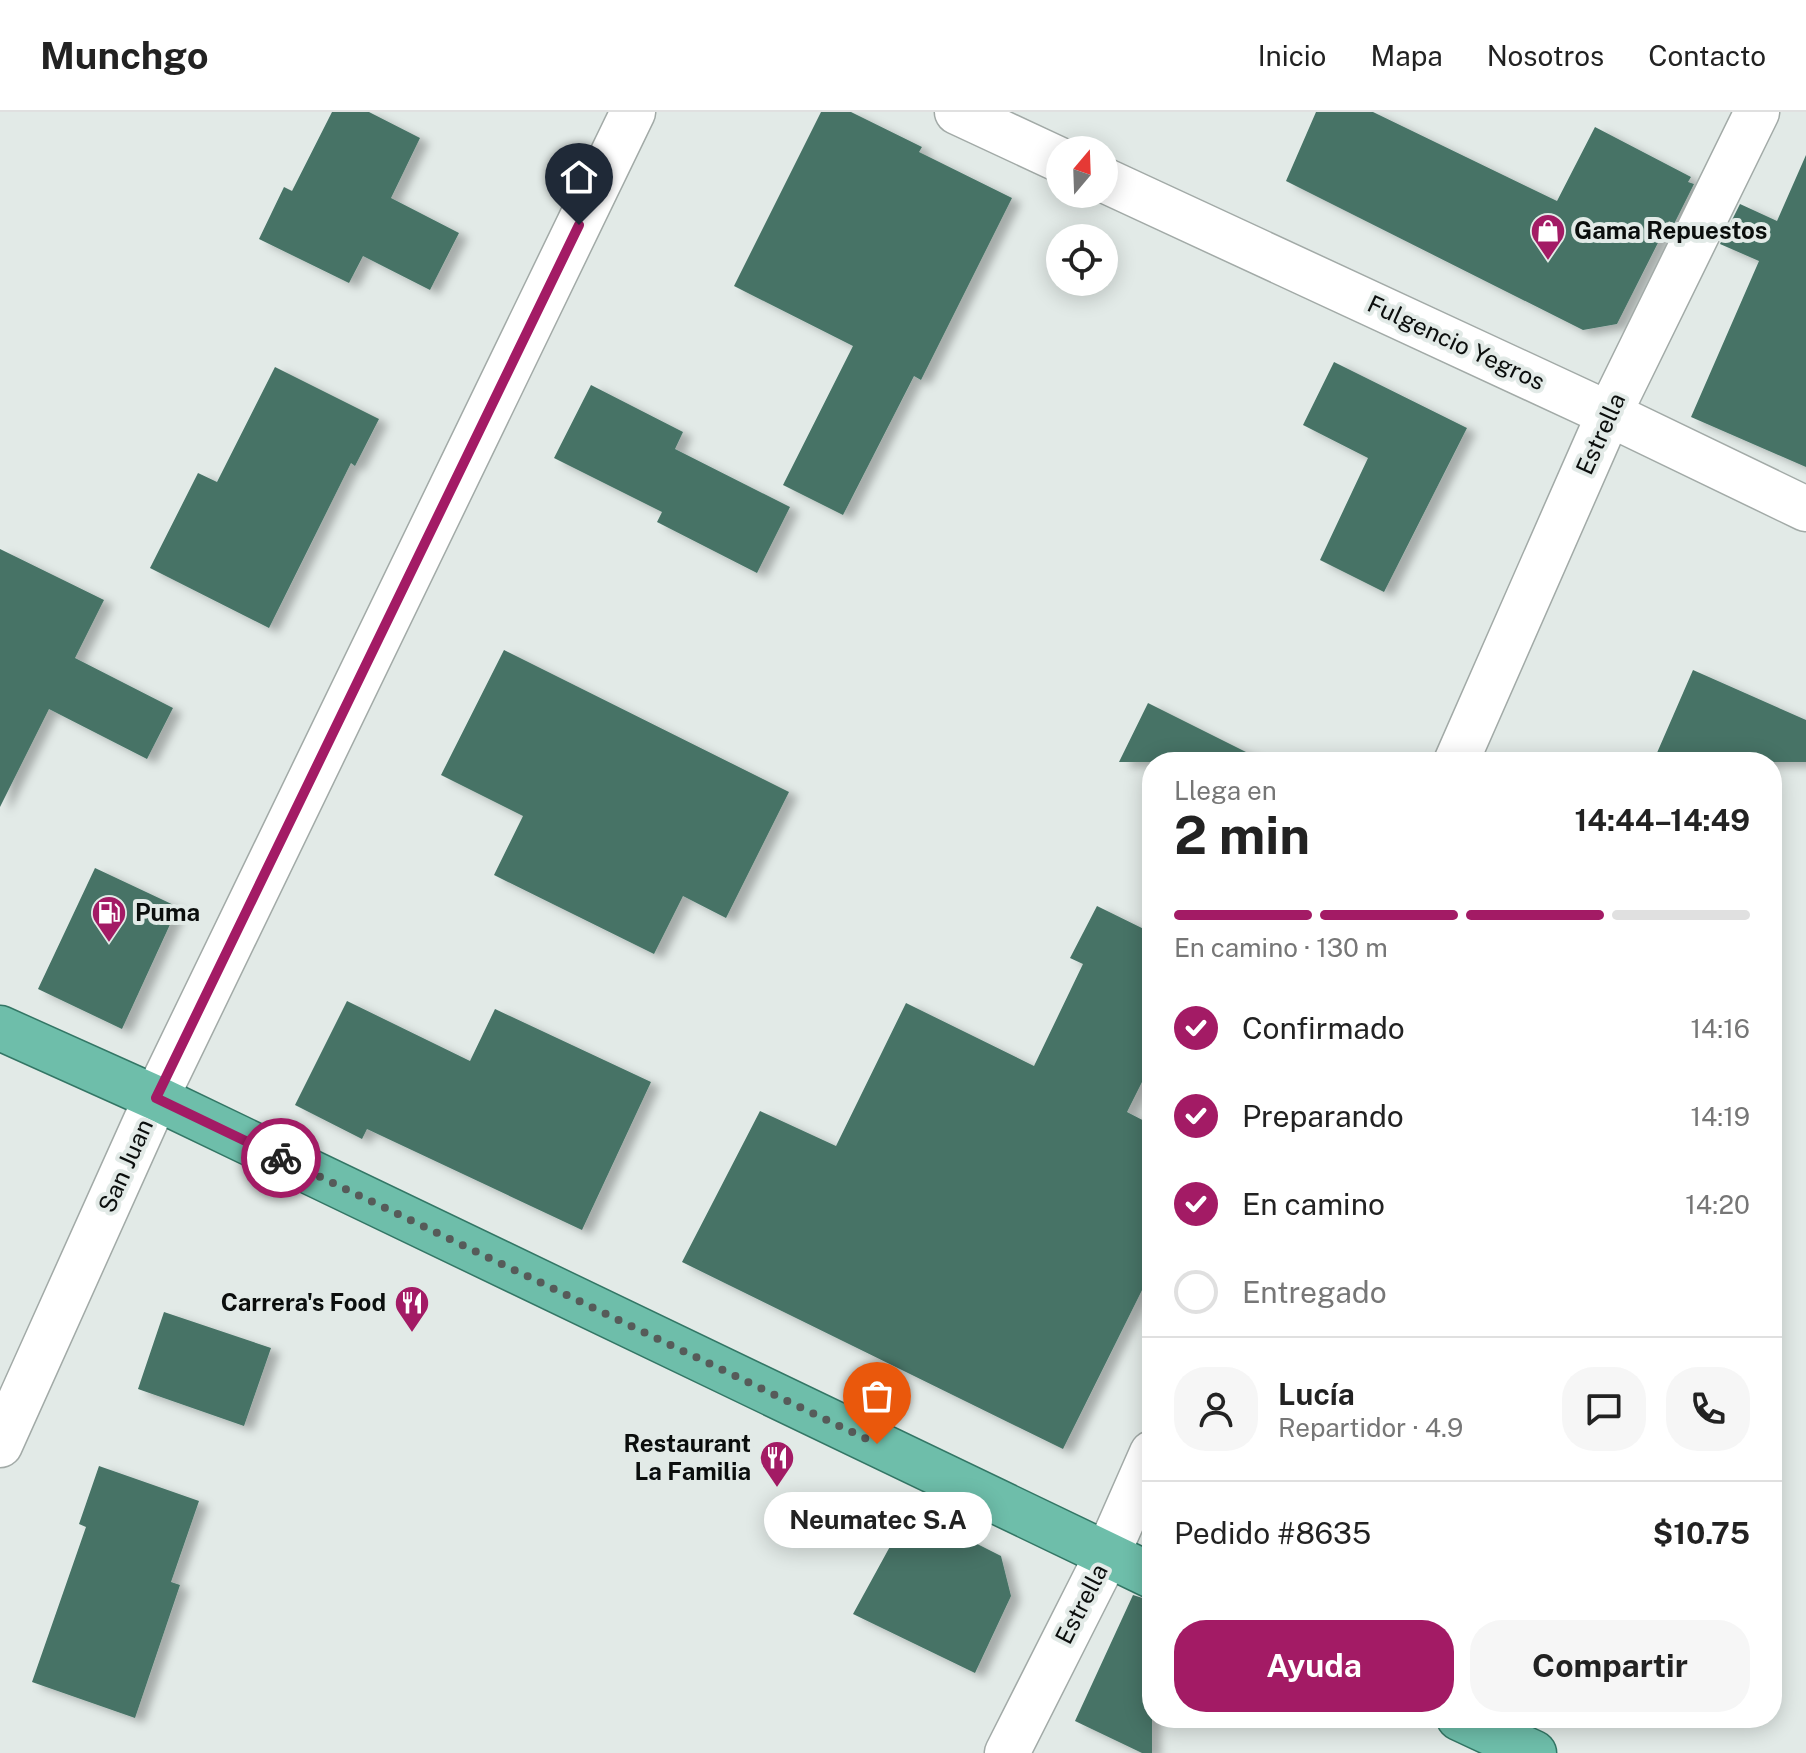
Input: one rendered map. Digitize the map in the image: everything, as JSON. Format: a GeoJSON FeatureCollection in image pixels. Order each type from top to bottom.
{"type":"FeatureCollection","features":[{"type":"Feature","properties":{"kind":"highway"},"geometry":{"type":"LineString","coordinates":[[0,1028],[156,1098],[1142,1571]]}},
{"type":"Feature","properties":{"kind":"highway"},"geometry":{"type":"LineString","coordinates":[[1480,1728],[1534,1753]]}},
{"type":"Feature","properties":{"kind":"street","name":"San Juan"},"geometry":{"type":"LineString","coordinates":[[0,1445],[156,1098],[633,112]]}},
{"type":"Feature","properties":{"kind":"street"},"geometry":{"type":"LineString","coordinates":[[957,112],[1046,153]]}},
{"type":"Feature","properties":{"kind":"street","name":"Estrella"},"geometry":{"type":"LineString","coordinates":[[1460,752],[1609,414],[1757,112]]}},
{"type":"Feature","properties":{"kind":"street","name":"Fulgencio Yegros"},"geometry":{"type":"LineString","coordinates":[[1118,186],[1609,414],[1806,509]]}},
{"type":"Feature","properties":{"kind":"street","name":"Estrella"},"geometry":{"type":"LineString","coordinates":[[1007,1753],[1107,1555],[1142,1476]]}},
{"type":"Feature","properties":{"kind":"building"},"geometry":{"type":"Polygon","coordinates":[[[332,112],[369,112],[420,138],[391,198],[459,233],[430,290],[363,256],[349,283],[259,239],[284,187],[292,191],[332,112]]]}},
{"type":"Feature","properties":{"kind":"building"},"geometry":{"type":"Polygon","coordinates":[[[821,112],[851,112],[922,147],[919,152],[1012,198],[921,380],[914,376],[843,515],[783,485],[853,346],[734,286],[821,112]]]}},
{"type":"Feature","properties":{"kind":"building","name":"Gama Repuestos"},"geometry":{"type":"Polygon","coordinates":[[[1316,112],[1373,112],[1557,201],[1595,127],[1691,177],[1688,182],[1694,184],[1674,224],[1669,221],[1617,324],[1583,330],[1286,181],[1316,112]]]}},
{"type":"Feature","properties":{"kind":"building"},"geometry":{"type":"Polygon","coordinates":[[[1806,155],[1806,467],[1691,417],[1759,261],[1720,244],[1740,204],[1777,221],[1806,155]]]}},
{"type":"Feature","properties":{"kind":"building"},"geometry":{"type":"Polygon","coordinates":[[[1334,362],[1467,428],[1384,592],[1320,560],[1368,458],[1303,425],[1334,362]]]}},
{"type":"Feature","properties":{"kind":"building"},"geometry":{"type":"Polygon","coordinates":[[[275,367],[379,419],[355,466],[351,463],[269,628],[150,568],[198,473],[217,482],[275,367]]]}},
{"type":"Feature","properties":{"kind":"building"},"geometry":{"type":"Polygon","coordinates":[[[591,385],[683,432],[675,449],[790,507],[757,573],[657,522],[662,512],[554,458],[591,385]]]}},
{"type":"Feature","properties":{"kind":"building"},"geometry":{"type":"Polygon","coordinates":[[[0,549],[104,600],[75,658],[173,708],[147,759],[49,709],[0,807],[0,549]]]}},
{"type":"Feature","properties":{"kind":"building"},"geometry":{"type":"Polygon","coordinates":[[[504,650],[789,792],[726,918],[683,896],[654,954],[494,875],[523,816],[441,775],[504,650]]]}},
{"type":"Feature","properties":{"kind":"building"},"geometry":{"type":"Polygon","coordinates":[[[1693,670],[1806,720],[1806,762],[1782,762],[1782,752],[1657,752],[1693,670]]]}},
{"type":"Feature","properties":{"kind":"building"},"geometry":{"type":"Polygon","coordinates":[[[1148,703],[1246,752],[1142,752],[1142,762],[1119,762],[1148,703]]]}},
{"type":"Feature","properties":{"kind":"building"},"geometry":{"type":"Polygon","coordinates":[[[95,868],[178,907],[122,1029],[38,989],[95,868]]]}},
{"type":"Feature","properties":{"kind":"building"},"geometry":{"type":"Polygon","coordinates":[[[1097,906],[1142,928],[1142,1082],[1127,1112],[1142,1120],[1142,1290],[1063,1449],[682,1262],[760,1111],[836,1146],[906,1003],[1034,1066],[1083,964],[1070,958],[1097,906]]]}},
{"type":"Feature","properties":{"kind":"building"},"geometry":{"type":"Polygon","coordinates":[[[347,1001],[470,1061],[495,1009],[651,1082],[582,1230],[367,1129],[362,1139],[295,1105],[347,1001]]]}},
{"type":"Feature","properties":{"kind":"building"},"geometry":{"type":"Polygon","coordinates":[[[164,1312],[271,1348],[244,1426],[138,1389],[164,1312]]]}},
{"type":"Feature","properties":{"kind":"building"},"geometry":{"type":"Polygon","coordinates":[[[99,1466],[199,1501],[171,1582],[180,1585],[135,1718],[32,1682],[86,1527],[79,1524],[99,1466]]]}},
{"type":"Feature","properties":{"kind":"building"},"geometry":{"type":"Polygon","coordinates":[[[910,1510],[1001,1556],[1011,1596],[975,1673],[853,1614],[910,1510]]]}},
{"type":"Feature","properties":{"kind":"building"},"geometry":{"type":"Polygon","coordinates":[[[1133,1595],[1142,1598],[1142,1728],[1152,1728],[1152,1753],[1142,1753],[1075,1721],[1133,1595]]]}},
{"type":"Feature","properties":{"kind":"way so far"},"geometry":{"type":"LineString","coordinates":[[281,1158],[877,1444]]}},
{"type":"Feature","properties":{"kind":"place","name":"Gama Repuestos"},"geometry":{"type":"Point","coordinates":[1548,262]}},
{"type":"Feature","properties":{"kind":"place","name":"Puma"},"geometry":{"type":"Point","coordinates":[109,944]}},
{"type":"Feature","properties":{"kind":"place","name":"Carrera's Food"},"geometry":{"type":"Point","coordinates":[412,1334]}},
{"type":"Feature","properties":{"kind":"place","name":"Neumatec S.A"},"geometry":{"type":"Point","coordinates":[877,1444]}},
{"type":"Feature","properties":{"kind":"place","name":"Restaurant La Familia"},"geometry":{"type":"Point","coordinates":[777,1489]}},
{"type":"Feature","properties":{"kind":"route"},"geometry":{"type":"LineString","coordinates":[[281,1158],[156,1098],[579,225]]}}]}
